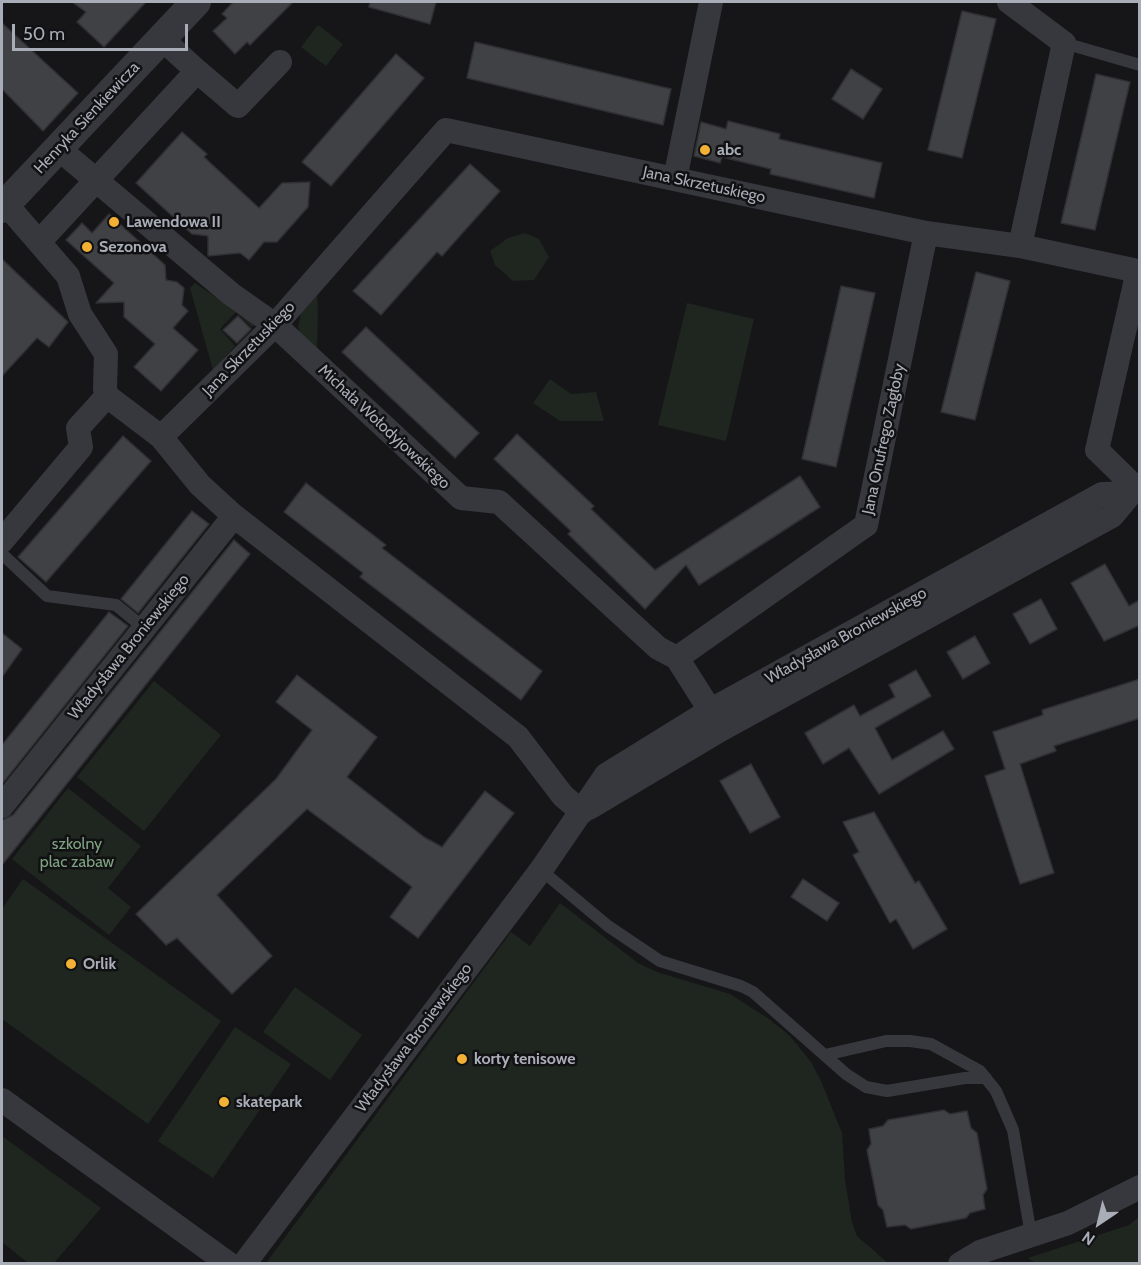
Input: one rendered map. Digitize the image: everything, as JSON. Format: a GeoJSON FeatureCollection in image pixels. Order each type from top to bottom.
{"type":"FeatureCollection","features":[{"type":"Feature","properties":{"kind":"street","name":"Henryka Sienkiewicza"},"geometry":{"type":"LineString","coordinates":[[4,206],[196,2]]}},
{"type":"Feature","properties":{"kind":"street"},"geometry":{"type":"LineString","coordinates":[[675,179],[711,2]]}},
{"type":"Feature","properties":{"kind":"street"},"geometry":{"type":"LineString","coordinates":[[1009,2],[1064,43],[1020,246]]}},
{"type":"Feature","properties":{"kind":"street"},"geometry":{"type":"LineString","coordinates":[[162,39],[238,106],[280,62]]}},
{"type":"Feature","properties":{"kind":"street"},"geometry":{"type":"LineString","coordinates":[[40,242],[196,71]]}},
{"type":"Feature","properties":{"kind":"street","name":"Jana Skrzetuskiego"},"geometry":{"type":"LineString","coordinates":[[161,437],[275,326],[446,130],[926,233],[1020,246],[1138,271],[1097,450],[1136,490]]}},
{"type":"Feature","properties":{"kind":"street","name":"Michała Wołodyjowskiego"},"geometry":{"type":"LineString","coordinates":[[59,149],[231,294],[275,326],[461,498],[499,502],[658,648],[677,658],[717,720]]}},
{"type":"Feature","properties":{"kind":"street"},"geometry":{"type":"LineString","coordinates":[[2,541],[81,447],[78,428],[107,396],[106,354],[80,314],[68,276],[40,242],[4,206]]}},
{"type":"Feature","properties":{"kind":"street","name":"Jana Onufrego Zagłoby"},"geometry":{"type":"LineString","coordinates":[[677,658],[866,525],[926,233]]}},
{"type":"Feature","properties":{"kind":"street"},"geometry":{"type":"LineString","coordinates":[[107,396],[161,437],[200,484],[234,516],[518,737],[563,796],[582,812]]}},
{"type":"Feature","properties":{"kind":"street","name":"Władysława Broniewskiego"},"geometry":{"type":"LineString","coordinates":[[244,1263],[541,870],[582,812],[717,720],[1112,516],[1136,490]]}},
{"type":"Feature","properties":{"kind":"street","name":"Władysława Broniewskiego"},"geometry":{"type":"LineString","coordinates":[[2,806],[234,516]]}},
{"type":"Feature","properties":{"kind":"street"},"geometry":{"type":"LineString","coordinates":[[2,1100],[229,1263]]}},
{"type":"Feature","properties":{"kind":"street"},"geometry":{"type":"LineString","coordinates":[[960,1263],[980,1252],[1068,1223],[1140,1187]]}},
{"type":"Feature","properties":{"kind":"lane"},"geometry":{"type":"LineString","coordinates":[[1064,43],[1140,65]]}},
{"type":"Feature","properties":{"kind":"lane"},"geometry":{"type":"LineString","coordinates":[[2,554],[47,596],[116,605],[144,628]]}},
{"type":"Feature","properties":{"kind":"lane"},"geometry":{"type":"LineString","coordinates":[[541,870],[608,926],[660,961],[741,986],[753,993],[855,1081],[875,1090],[887,1091],[965,1078],[986,1078]]}},
{"type":"Feature","properties":{"kind":"lane"},"geometry":{"type":"LineString","coordinates":[[825,1055],[886,1041],[910,1041],[931,1044],[980,1071],[996,1091],[1013,1130],[1031,1235]]}},
{"type":"Feature","properties":{"kind":"green space"},"geometry":{"type":"Polygon","coordinates":[[[318,25],[343,44],[326,66],[301,47],[318,25]]]}},
{"type":"Feature","properties":{"kind":"green space"},"geometry":{"type":"Polygon","coordinates":[[[525,233],[539,239],[549,257],[534,280],[513,281],[495,265],[490,251],[508,238],[525,233]]]}},
{"type":"Feature","properties":{"kind":"green space"},"geometry":{"type":"Polygon","coordinates":[[[195,283],[256,324],[252,327],[236,312],[220,329],[235,346],[213,370],[190,288],[195,283]]]}},
{"type":"Feature","properties":{"kind":"green space"},"geometry":{"type":"Polygon","coordinates":[[[317,292],[317,348],[301,336],[298,327],[301,313],[317,292]]]}},
{"type":"Feature","properties":{"kind":"green space"},"geometry":{"type":"Polygon","coordinates":[[[687,303],[754,319],[726,441],[658,425],[687,303]]]}},
{"type":"Feature","properties":{"kind":"green space"},"geometry":{"type":"Polygon","coordinates":[[[550,379],[571,394],[596,392],[604,421],[560,421],[533,403],[550,379]]]}},
{"type":"Feature","properties":{"kind":"green space"},"geometry":{"type":"Polygon","coordinates":[[[154,681],[221,735],[144,831],[77,777],[154,681]]]}},
{"type":"Feature","properties":{"kind":"green space","name":"szkolny plac zabaw"},"geometry":{"type":"Polygon","coordinates":[[[68,788],[141,846],[108,888],[131,907],[109,935],[12,859],[68,788]]]}},
{"type":"Feature","properties":{"kind":"green space","name":"Orlik"},"geometry":{"type":"Polygon","coordinates":[[[23,879],[221,1021],[148,1124],[2,1019],[2,909],[23,879]]]}},
{"type":"Feature","properties":{"kind":"green space"},"geometry":{"type":"Polygon","coordinates":[[[560,903],[638,963],[657,972],[730,994],[769,1019],[790,1036],[811,1062],[842,1133],[845,1180],[852,1222],[857,1236],[888,1263],[266,1263],[511,932],[530,946],[560,903]]]}},
{"type":"Feature","properties":{"kind":"green space"},"geometry":{"type":"Polygon","coordinates":[[[295,987],[362,1035],[330,1080],[263,1032],[295,987]]]}},
{"type":"Feature","properties":{"kind":"green space","name":"skatepark"},"geometry":{"type":"Polygon","coordinates":[[[235,1027],[291,1064],[213,1178],[158,1141],[235,1027]]]}},
{"type":"Feature","properties":{"kind":"green space"},"geometry":{"type":"Polygon","coordinates":[[[2,1136],[101,1208],[54,1263],[28,1263],[2,1242],[2,1136]]]}},
{"type":"Feature","properties":{"kind":"green space"},"geometry":{"type":"Polygon","coordinates":[[[1139,1217],[1139,1263],[1035,1263],[1028,1258],[1129,1225],[1139,1217]]]}},
{"type":"Feature","properties":{"kind":"building"},"geometry":{"type":"Polygon","coordinates":[[[72,2],[146,2],[104,47],[77,22],[86,12],[72,2]]]}},
{"type":"Feature","properties":{"kind":"building"},"geometry":{"type":"Polygon","coordinates":[[[233,2],[293,2],[250,45],[247,42],[235,54],[213,31],[227,18],[222,14],[233,2]]]}},
{"type":"Feature","properties":{"kind":"building"},"geometry":{"type":"Polygon","coordinates":[[[370,2],[436,2],[430,24],[369,7],[370,2]]]}},
{"type":"Feature","properties":{"kind":"building"},"geometry":{"type":"Polygon","coordinates":[[[962,11],[996,19],[962,158],[928,150],[962,11]]]}},
{"type":"Feature","properties":{"kind":"building"},"geometry":{"type":"Polygon","coordinates":[[[2,23],[78,93],[43,131],[2,89],[2,23]]]}},
{"type":"Feature","properties":{"kind":"building"},"geometry":{"type":"Polygon","coordinates":[[[475,42],[671,89],[663,125],[467,78],[475,42]]]}},
{"type":"Feature","properties":{"kind":"building"},"geometry":{"type":"Polygon","coordinates":[[[396,54],[424,78],[331,186],[302,162],[396,54]]]}},
{"type":"Feature","properties":{"kind":"building"},"geometry":{"type":"Polygon","coordinates":[[[851,69],[882,89],[863,119],[832,99],[851,69]]]}},
{"type":"Feature","properties":{"kind":"building"},"geometry":{"type":"Polygon","coordinates":[[[1096,74],[1130,82],[1095,230],[1061,223],[1096,74]]]}},
{"type":"Feature","properties":{"kind":"building"},"geometry":{"type":"Polygon","coordinates":[[[728,121],[780,134],[779,139],[882,163],[874,198],[770,174],[771,169],[722,157],[720,163],[694,156],[701,122],[726,129],[728,121]]]}},
{"type":"Feature","properties":{"kind":"building"},"geometry":{"type":"Polygon","coordinates":[[[182,132],[207,154],[204,157],[259,208],[282,183],[310,182],[308,207],[277,242],[264,242],[249,260],[240,253],[208,256],[208,236],[192,234],[136,183],[182,132]]]}},
{"type":"Feature","properties":{"kind":"building"},"geometry":{"type":"Polygon","coordinates":[[[470,164],[500,191],[442,256],[437,252],[381,315],[353,291],[470,164]]]}},
{"type":"Feature","properties":{"kind":"building"},"geometry":{"type":"Polygon","coordinates":[[[109,214],[165,265],[166,280],[177,282],[184,288],[182,305],[188,311],[173,328],[198,350],[161,391],[134,367],[155,344],[124,317],[124,302],[96,303],[114,283],[66,240],[82,223],[92,233],[109,214]]]}},
{"type":"Feature","properties":{"kind":"building"},"geometry":{"type":"Polygon","coordinates":[[[2,259],[68,322],[49,347],[37,338],[2,376],[2,259]]]}},
{"type":"Feature","properties":{"kind":"building"},"geometry":{"type":"Polygon","coordinates":[[[976,272],[1010,281],[975,420],[941,412],[976,272]]]}},
{"type":"Feature","properties":{"kind":"building"},"geometry":{"type":"Polygon","coordinates":[[[841,286],[875,293],[836,467],[802,459],[841,286]]]}},
{"type":"Feature","properties":{"kind":"building"},"geometry":{"type":"Polygon","coordinates":[[[238,316],[251,329],[237,343],[223,330],[238,316]]]}},
{"type":"Feature","properties":{"kind":"building"},"geometry":{"type":"Polygon","coordinates":[[[366,327],[479,433],[455,458],[342,352],[366,327]]]}},
{"type":"Feature","properties":{"kind":"building"},"geometry":{"type":"Polygon","coordinates":[[[517,434],[594,506],[591,509],[655,570],[800,476],[820,507],[699,585],[686,565],[645,609],[568,534],[571,531],[494,459],[517,434]]]}},
{"type":"Feature","properties":{"kind":"building"},"geometry":{"type":"Polygon","coordinates":[[[123,436],[151,461],[46,582],[18,557],[123,436]]]}},
{"type":"Feature","properties":{"kind":"building"},"geometry":{"type":"Polygon","coordinates":[[[306,483],[386,545],[382,548],[542,671],[521,700],[360,577],[363,573],[284,512],[306,483]]]}},
{"type":"Feature","properties":{"kind":"building"},"geometry":{"type":"Polygon","coordinates":[[[192,511],[209,524],[138,613],[121,599],[192,511]]]}},
{"type":"Feature","properties":{"kind":"building"},"geometry":{"type":"Polygon","coordinates":[[[234,540],[250,554],[2,865],[2,820],[13,815],[234,540]]]}},
{"type":"Feature","properties":{"kind":"building"},"geometry":{"type":"Polygon","coordinates":[[[1105,564],[1129,606],[1140,600],[1140,625],[1104,641],[1071,583],[1105,564]]]}},
{"type":"Feature","properties":{"kind":"building"},"geometry":{"type":"Polygon","coordinates":[[[1041,599],[1057,629],[1030,644],[1013,614],[1041,599]]]}},
{"type":"Feature","properties":{"kind":"building"},"geometry":{"type":"Polygon","coordinates":[[[109,612],[128,626],[2,784],[2,745],[109,612]]]}},
{"type":"Feature","properties":{"kind":"building"},"geometry":{"type":"Polygon","coordinates":[[[2,633],[22,649],[2,677],[2,633]]]}},
{"type":"Feature","properties":{"kind":"building"},"geometry":{"type":"Polygon","coordinates":[[[975,636],[990,663],[963,679],[947,652],[975,636]]]}},
{"type":"Feature","properties":{"kind":"building"},"geometry":{"type":"Polygon","coordinates":[[[916,670],[931,696],[875,728],[892,760],[943,731],[954,749],[879,794],[849,748],[823,764],[805,733],[854,705],[860,716],[895,697],[889,685],[916,670]]]}},
{"type":"Feature","properties":{"kind":"building"},"geometry":{"type":"Polygon","coordinates":[[[297,675],[377,737],[347,777],[424,837],[442,847],[485,791],[514,813],[418,938],[390,917],[412,887],[307,809],[217,895],[272,956],[232,994],[177,938],[166,945],[136,914],[276,779],[312,730],[276,702],[297,675]]]}},
{"type":"Feature","properties":{"kind":"building"},"geometry":{"type":"Polygon","coordinates":[[[1140,679],[1140,718],[1054,746],[1056,751],[1020,764],[1054,873],[1020,884],[985,776],[1005,769],[993,732],[1043,715],[1042,710],[1140,679]]]}},
{"type":"Feature","properties":{"kind":"building"},"geometry":{"type":"Polygon","coordinates":[[[751,764],[780,817],[750,833],[720,781],[751,764]]]}},
{"type":"Feature","properties":{"kind":"building"},"geometry":{"type":"Polygon","coordinates":[[[874,812],[915,883],[919,881],[947,929],[913,949],[896,919],[890,923],[853,855],[859,852],[843,822],[874,812]]]}},
{"type":"Feature","properties":{"kind":"building"},"geometry":{"type":"Polygon","coordinates":[[[803,879],[839,903],[827,921],[791,897],[803,879]]]}},
{"type":"Feature","properties":{"kind":"building"},"geometry":{"type":"Polygon","coordinates":[[[944,1110],[950,1114],[967,1111],[971,1128],[977,1133],[987,1189],[983,1195],[985,1209],[970,1213],[966,1218],[911,1229],[905,1225],[887,1227],[883,1210],[878,1205],[867,1150],[871,1144],[869,1129],[883,1126],[888,1120],[944,1110]]]}},
{"type":"Feature","properties":{"kind":"place","name":"abc"},"geometry":{"type":"Point","coordinates":[705,150]}},
{"type":"Feature","properties":{"kind":"place","name":"Lawendowa II"},"geometry":{"type":"Point","coordinates":[114,222]}},
{"type":"Feature","properties":{"kind":"place","name":"Sezonova"},"geometry":{"type":"Point","coordinates":[87,247]}},
{"type":"Feature","properties":{"kind":"place","name":"Orlik"},"geometry":{"type":"Point","coordinates":[71,964]}},
{"type":"Feature","properties":{"kind":"place","name":"korty tenisowe"},"geometry":{"type":"Point","coordinates":[462,1059]}},
{"type":"Feature","properties":{"kind":"place","name":"skatepark"},"geometry":{"type":"Point","coordinates":[224,1102]}}]}
